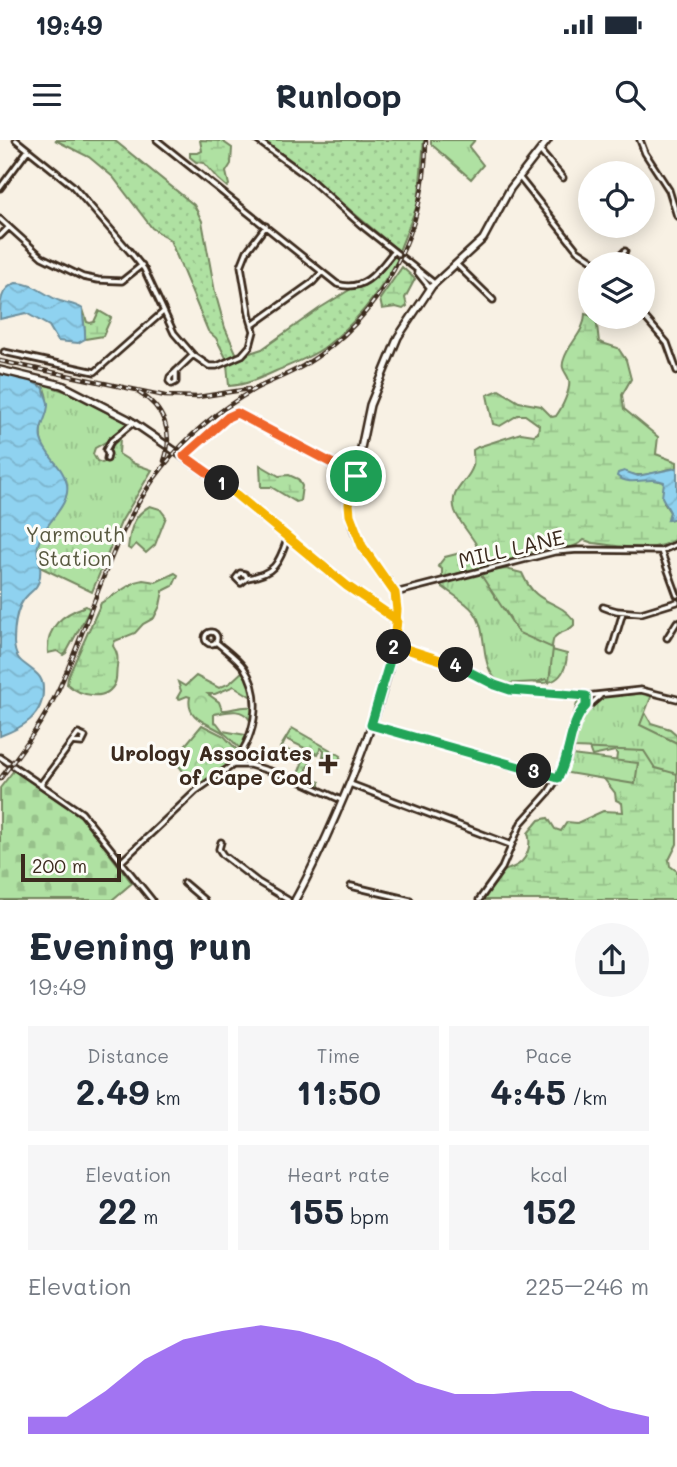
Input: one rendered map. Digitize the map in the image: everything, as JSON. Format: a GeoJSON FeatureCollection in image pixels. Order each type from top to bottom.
{"type":"FeatureCollection","features":[{"type":"Feature","properties":{"kind":"main road"},"geometry":{"type":"LineString","coordinates":[[295,900],[341,800],[371,725],[394,645],[397,620],[395,593],[362,546],[352,523],[349,504],[370,405],[398,337],[432,286],[488,232],[510,188],[548,140]]}},
{"type":"Feature","properties":{"kind":"main road"},"geometry":{"type":"LineString","coordinates":[[0,370],[62,385],[134,422],[235,494],[365,600],[397,620]]}},
{"type":"Feature","properties":{"kind":"street"},"geometry":{"type":"LineString","coordinates":[[16,140],[72,186],[142,265],[177,338],[193,355],[213,366],[233,360],[250,346],[253,324],[241,266],[247,251],[267,226]]}},
{"type":"Feature","properties":{"kind":"street"},"geometry":{"type":"LineString","coordinates":[[158,140],[337,284],[356,286],[373,275],[394,251]]}},
{"type":"Feature","properties":{"kind":"street"},"geometry":{"type":"LineString","coordinates":[[257,140],[305,175],[432,286]]}},
{"type":"Feature","properties":{"kind":"street"},"geometry":{"type":"LineString","coordinates":[[640,140],[645,153],[669,190],[677,216]]}},
{"type":"Feature","properties":{"kind":"street"},"geometry":{"type":"LineString","coordinates":[[0,188],[28,150]]}},
{"type":"Feature","properties":{"kind":"street"},"geometry":{"type":"LineString","coordinates":[[540,152],[563,178]]}},
{"type":"Feature","properties":{"kind":"street"},"geometry":{"type":"LineString","coordinates":[[519,177],[580,252]]}},
{"type":"Feature","properties":{"kind":"street"},"geometry":{"type":"LineString","coordinates":[[0,219],[42,257],[67,271],[92,279],[122,281],[142,265]]}},
{"type":"Feature","properties":{"kind":"street"},"geometry":{"type":"LineString","coordinates":[[0,236],[9,227]]}},
{"type":"Feature","properties":{"kind":"street"},"geometry":{"type":"LineString","coordinates":[[456,264],[492,300]]}},
{"type":"Feature","properties":{"kind":"street"},"geometry":{"type":"LineString","coordinates":[[253,324],[313,282],[322,272]]}},
{"type":"Feature","properties":{"kind":"street"},"geometry":{"type":"LineString","coordinates":[[4,352],[94,372],[163,312]]}},
{"type":"Feature","properties":{"kind":"street"},"geometry":{"type":"LineString","coordinates":[[655,329],[667,343],[677,371]]}},
{"type":"Feature","properties":{"kind":"street"},"geometry":{"type":"LineString","coordinates":[[176,371],[193,355]]}},
{"type":"Feature","properties":{"kind":"street"},"geometry":{"type":"LineString","coordinates":[[184,456],[234,413],[244,415],[356,476]]}},
{"type":"Feature","properties":{"kind":"street"},"geometry":{"type":"LineString","coordinates":[[107,458],[105,449],[111,441],[134,422]]}},
{"type":"Feature","properties":{"kind":"street"},"geometry":{"type":"LineString","coordinates":[[247,578],[261,576],[274,568],[288,537]]}},
{"type":"Feature","properties":{"kind":"street","name":"MILL LANE"},"geometry":{"type":"LineString","coordinates":[[395,593],[554,552],[661,551],[677,544]]}},
{"type":"Feature","properties":{"kind":"street"},"geometry":{"type":"LineString","coordinates":[[661,551],[677,595]]}},
{"type":"Feature","properties":{"kind":"street"},"geometry":{"type":"LineString","coordinates":[[611,610],[647,613],[677,602]]}},
{"type":"Feature","properties":{"kind":"street"},"geometry":{"type":"LineString","coordinates":[[611,652],[623,612]]}},
{"type":"Feature","properties":{"kind":"street"},"geometry":{"type":"LineString","coordinates":[[667,638],[677,622]]}},
{"type":"Feature","properties":{"kind":"street"},"geometry":{"type":"LineString","coordinates":[[121,862],[196,791],[230,766],[244,748],[254,724],[252,681],[240,663],[216,642]]}},
{"type":"Feature","properties":{"kind":"street"},"geometry":{"type":"LineString","coordinates":[[394,645],[454,664],[504,688],[586,696],[641,690],[677,699]]}},
{"type":"Feature","properties":{"kind":"street"},"geometry":{"type":"LineString","coordinates":[[479,900],[502,868],[522,821],[558,778],[568,759],[575,721],[586,706],[602,695]]}},
{"type":"Feature","properties":{"kind":"street"},"geometry":{"type":"LineString","coordinates":[[586,696],[586,706]]}},
{"type":"Feature","properties":{"kind":"street"},"geometry":{"type":"LineString","coordinates":[[371,725],[558,778]]}},
{"type":"Feature","properties":{"kind":"street"},"geometry":{"type":"LineString","coordinates":[[41,784],[72,742]]}},
{"type":"Feature","properties":{"kind":"street"},"geometry":{"type":"LineString","coordinates":[[244,748],[250,765]]}},
{"type":"Feature","properties":{"kind":"street"},"geometry":{"type":"LineString","coordinates":[[0,757],[82,813],[152,900]]}},
{"type":"Feature","properties":{"kind":"street"},"geometry":{"type":"LineString","coordinates":[[230,766],[250,765],[297,780],[341,800]]}},
{"type":"Feature","properties":{"kind":"street"},"geometry":{"type":"LineString","coordinates":[[348,783],[511,845]]}},
{"type":"Feature","properties":{"kind":"street"},"geometry":{"type":"LineString","coordinates":[[221,842],[219,849],[223,855],[258,882],[288,900]]}},
{"type":"Feature","properties":{"kind":"street"},"geometry":{"type":"LineString","coordinates":[[184,883],[204,900]]}},
{"type":"Feature","properties":{"kind":"street"},"geometry":{"type":"LineString","coordinates":[[351,886],[410,900]]}},
{"type":"Feature","properties":{"kind":"green space"},"geometry":{"type":"Polygon","coordinates":[[[55,140],[114,140],[194,205],[202,221],[215,292],[225,328],[237,355],[227,360],[216,338],[208,331],[170,240],[152,228],[113,177],[89,157],[55,140]]]}},
{"type":"Feature","properties":{"kind":"green space"},"geometry":{"type":"Polygon","coordinates":[[[200,140],[222,141],[232,148],[231,164],[226,172],[229,185],[227,187],[204,163],[196,162],[190,157],[190,153],[202,151],[200,140]]]}},
{"type":"Feature","properties":{"kind":"green space"},"geometry":{"type":"Polygon","coordinates":[[[261,140],[424,140],[418,203],[399,251],[300,168],[261,140]]]}},
{"type":"Feature","properties":{"kind":"green space"},"geometry":{"type":"Polygon","coordinates":[[[431,140],[475,140],[469,147],[483,165],[471,179],[431,144],[431,140]]]}},
{"type":"Feature","properties":{"kind":"green space"},"geometry":{"type":"Polygon","coordinates":[[[394,256],[398,259],[375,295],[357,318],[325,347],[259,379],[229,386],[227,365],[262,349],[351,289],[363,287],[394,256]]]}},
{"type":"Feature","properties":{"kind":"green space"},"geometry":{"type":"Polygon","coordinates":[[[402,267],[415,279],[405,298],[407,306],[403,309],[382,309],[380,299],[402,267]]]}},
{"type":"Feature","properties":{"kind":"green space"},"geometry":{"type":"Polygon","coordinates":[[[83,309],[87,322],[90,323],[94,322],[99,311],[111,318],[103,336],[85,339],[83,309]]]}},
{"type":"Feature","properties":{"kind":"green space"},"geometry":{"type":"Polygon","coordinates":[[[580,329],[597,329],[599,342],[618,348],[626,360],[631,379],[622,395],[624,409],[658,437],[656,454],[677,462],[677,468],[650,474],[618,473],[664,482],[664,503],[670,512],[668,520],[677,518],[677,538],[647,548],[584,540],[569,547],[539,546],[515,561],[442,576],[442,569],[438,566],[445,557],[476,549],[476,544],[459,519],[454,504],[456,492],[471,472],[473,450],[521,433],[538,433],[539,425],[525,415],[518,415],[500,426],[493,424],[487,395],[499,390],[519,402],[541,406],[552,417],[556,416],[569,388],[569,380],[563,368],[566,353],[580,329]]]}},
{"type":"Feature","properties":{"kind":"green space","name":"Yarmouth Station"},"geometry":{"type":"Polygon","coordinates":[[[43,384],[67,392],[126,422],[118,434],[95,448],[93,454],[97,461],[102,463],[109,460],[111,447],[120,438],[119,454],[152,470],[121,522],[92,592],[42,568],[38,552],[38,541],[64,501],[67,488],[63,476],[46,453],[41,440],[47,403],[43,384]]]}},
{"type":"Feature","properties":{"kind":"green space"},"geometry":{"type":"Polygon","coordinates":[[[260,465],[279,476],[289,475],[298,479],[302,486],[300,501],[296,502],[271,487],[261,487],[260,465]]]}},
{"type":"Feature","properties":{"kind":"green space"},"geometry":{"type":"Polygon","coordinates":[[[150,506],[160,509],[166,517],[155,545],[146,553],[136,544],[131,550],[128,548],[133,524],[150,506]]]}},
{"type":"Feature","properties":{"kind":"green space"},"geometry":{"type":"Polygon","coordinates":[[[506,569],[522,573],[534,592],[574,620],[574,625],[556,636],[552,643],[552,650],[567,654],[564,670],[555,680],[543,683],[527,681],[510,618],[495,602],[479,573],[506,569]]]}},
{"type":"Feature","properties":{"kind":"green space"},"geometry":{"type":"Polygon","coordinates":[[[479,572],[519,633],[553,648],[549,682],[546,679],[501,684],[494,677],[486,659],[482,630],[474,612],[439,584],[479,572]]]}},
{"type":"Feature","properties":{"kind":"green space"},"geometry":{"type":"Polygon","coordinates":[[[175,573],[178,575],[173,586],[163,591],[154,618],[143,624],[135,633],[115,641],[113,646],[117,656],[116,677],[111,689],[99,695],[92,695],[67,684],[101,603],[135,582],[156,582],[175,573]]]}},
{"type":"Feature","properties":{"kind":"green space"},"geometry":{"type":"Polygon","coordinates":[[[86,606],[90,609],[66,653],[48,653],[53,628],[63,617],[86,606]]]}},
{"type":"Feature","properties":{"kind":"green space"},"geometry":{"type":"Polygon","coordinates":[[[244,670],[253,698],[234,686],[208,694],[219,702],[222,710],[252,707],[253,714],[249,719],[238,712],[214,714],[214,722],[223,731],[246,735],[241,749],[225,734],[195,716],[189,705],[190,697],[177,698],[181,691],[178,682],[185,686],[196,676],[219,688],[230,683],[244,670]]]}},
{"type":"Feature","properties":{"kind":"green space"},"geometry":{"type":"Polygon","coordinates":[[[653,692],[640,725],[677,743],[677,774],[655,768],[644,751],[575,748],[567,738],[578,700],[591,695],[653,692]]]}},
{"type":"Feature","properties":{"kind":"green space"},"geometry":{"type":"Polygon","coordinates":[[[644,711],[651,723],[670,729],[677,735],[677,844],[669,860],[670,866],[677,871],[677,900],[484,900],[496,877],[525,857],[529,848],[528,833],[539,820],[548,818],[555,829],[561,831],[567,822],[577,823],[603,811],[623,812],[622,803],[616,800],[615,793],[601,775],[616,762],[617,754],[615,751],[592,756],[589,748],[644,711]]]}},
{"type":"Feature","properties":{"kind":"green space"},"geometry":{"type":"Polygon","coordinates":[[[202,725],[224,736],[239,752],[221,771],[197,789],[176,762],[182,749],[202,725]]]}},
{"type":"Feature","properties":{"kind":"green space"},"geometry":{"type":"Polygon","coordinates":[[[292,728],[341,756],[338,762],[323,756],[324,750],[321,748],[318,754],[286,739],[282,747],[311,763],[307,767],[307,777],[320,782],[320,785],[298,774],[303,761],[280,748],[292,728]]]}},
{"type":"Feature","properties":{"kind":"green space"},"geometry":{"type":"Polygon","coordinates":[[[563,754],[638,763],[635,784],[556,771],[563,754]]]}},
{"type":"Feature","properties":{"kind":"green space"},"geometry":{"type":"Polygon","coordinates":[[[14,770],[81,817],[132,883],[112,900],[0,900],[0,788],[14,770]]]}},
{"type":"Feature","properties":{"kind":"water"},"geometry":{"type":"Polygon","coordinates":[[[16,283],[29,285],[54,299],[83,309],[85,339],[78,343],[58,341],[49,326],[26,313],[0,319],[4,292],[16,283]]]}},
{"type":"Feature","properties":{"kind":"water"},"geometry":{"type":"Polygon","coordinates":[[[0,374],[27,379],[44,388],[48,408],[41,429],[41,439],[65,478],[67,492],[61,508],[41,537],[37,548],[41,569],[39,581],[23,601],[15,625],[16,655],[34,671],[43,685],[40,707],[24,725],[0,736],[0,374]]]}},
{"type":"Feature","properties":{"kind":"water"},"geometry":{"type":"Polygon","coordinates":[[[677,468],[677,518],[668,520],[670,512],[662,497],[664,482],[628,481],[617,476],[624,471],[638,476],[677,468]]]}},
{"type":"Feature","properties":{"kind":"railway"},"geometry":{"type":"LineString","coordinates":[[0,779],[33,734],[54,699],[117,545],[145,492],[163,467],[194,434],[229,405],[303,366],[331,346],[356,323],[377,297],[408,239],[418,207],[426,140]]}},
{"type":"Feature","properties":{"kind":"railway"},"geometry":{"type":"LineString","coordinates":[[0,361],[165,396],[198,397],[249,389]]}},
{"type":"Feature","properties":{"kind":"railway"},"geometry":{"type":"LineString","coordinates":[[139,393],[155,406],[165,422],[168,441],[164,461]]}},
{"type":"Feature","properties":{"kind":"place","name":"Urology Associates of Cape Cod"},"geometry":{"type":"Point","coordinates":[328,764]}},
{"type":"Feature","properties":{"kind":"route"},"geometry":{"type":"LineString","coordinates":[[356,476],[237,413],[228,417],[184,456],[347,586],[397,620],[393,651],[371,725],[558,778],[568,759],[575,721],[586,706],[586,696],[510,690],[454,664],[394,645],[397,629],[397,620],[397,601],[395,593],[362,546],[350,515],[349,504],[356,476]]}}]}
